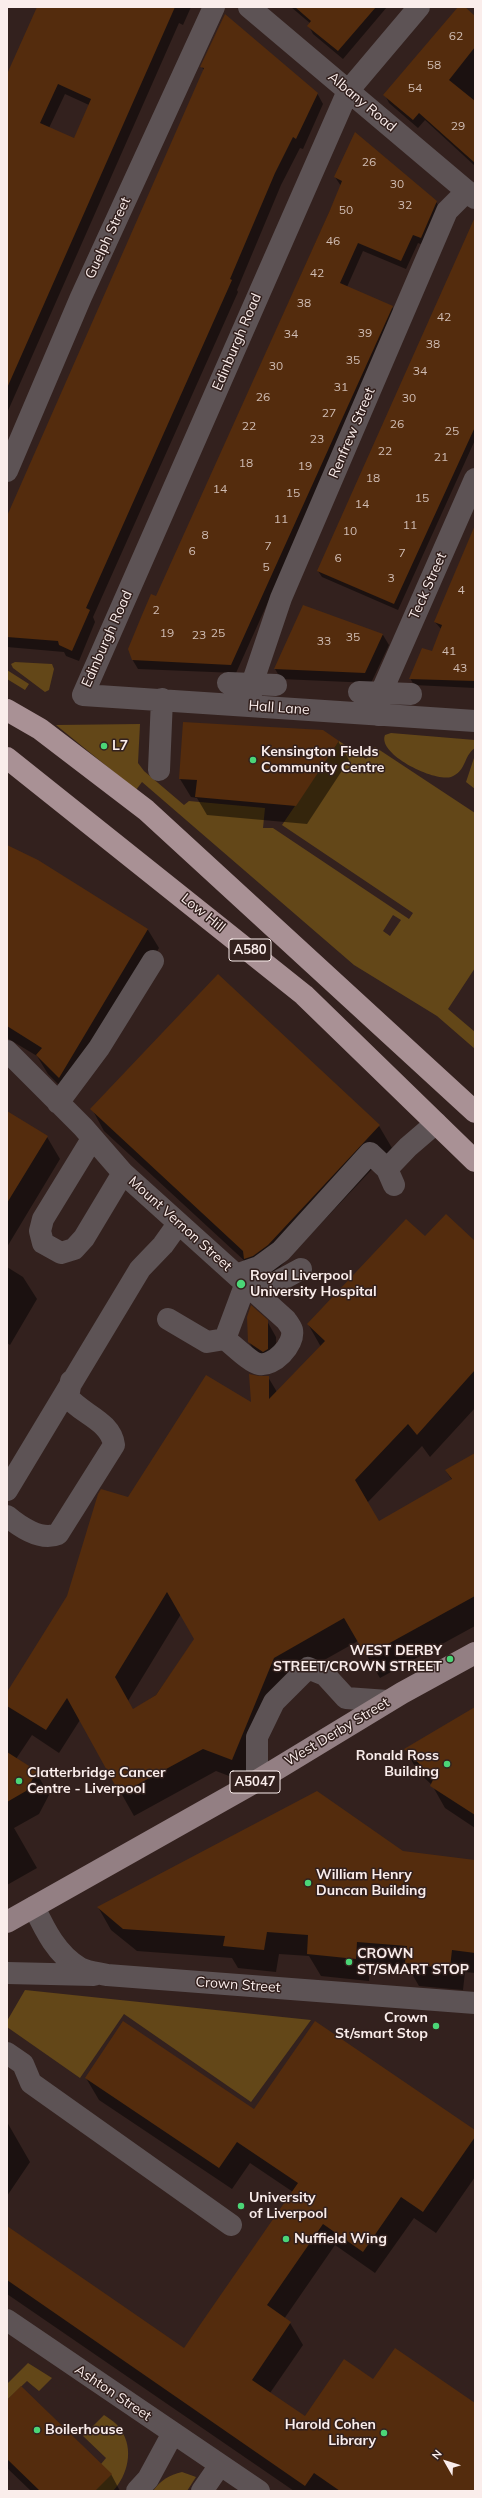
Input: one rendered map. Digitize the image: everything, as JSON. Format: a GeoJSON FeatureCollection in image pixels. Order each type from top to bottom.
{"type":"FeatureCollection","features":[{"type":"Feature","properties":{"kind":"highway","name":"A580"},"geometry":{"type":"LineString","coordinates":[[7,710],[40,729],[146,810],[475,1112]]}},
{"type":"Feature","properties":{"kind":"highway","name":"Low Hill"},"geometry":{"type":"LineString","coordinates":[[7,758],[299,990],[475,1162]]}},
{"type":"Feature","properties":{"kind":"main road","name":"West Derby Street"},"geometry":{"type":"LineString","coordinates":[[34,1908],[257,1781],[388,1701],[475,1652]]}},
{"type":"Feature","properties":{"kind":"main road","name":"A5047"},"geometry":{"type":"LineString","coordinates":[[7,1922],[34,1908]]}},
{"type":"Feature","properties":{"kind":"street","name":"Guelph Street"},"geometry":{"type":"LineString","coordinates":[[7,471],[81,297],[214,7]]}},
{"type":"Feature","properties":{"kind":"street","name":"Albany Road"},"geometry":{"type":"LineString","coordinates":[[249,7],[471,194]]}},
{"type":"Feature","properties":{"kind":"street","name":"Edinburgh Road"},"geometry":{"type":"LineString","coordinates":[[83,695],[348,91],[419,7]]}},
{"type":"Feature","properties":{"kind":"street","name":"Renfrew Street"},"geometry":{"type":"LineString","coordinates":[[250,706],[252,684],[281,598],[447,211],[471,194]]}},
{"type":"Feature","properties":{"kind":"street","name":"Teck Street"},"geometry":{"type":"LineString","coordinates":[[378,715],[378,702],[475,479]]}},
{"type":"Feature","properties":{"kind":"street"},"geometry":{"type":"LineString","coordinates":[[228,683],[276,685]]}},
{"type":"Feature","properties":{"kind":"street"},"geometry":{"type":"LineString","coordinates":[[359,692],[411,694]]}},
{"type":"Feature","properties":{"kind":"street","name":"Hall Lane"},"geometry":{"type":"LineString","coordinates":[[83,695],[162,699],[475,721]]}},
{"type":"Feature","properties":{"kind":"street"},"geometry":{"type":"LineString","coordinates":[[159,770],[162,699]]}},
{"type":"Feature","properties":{"kind":"street"},"geometry":{"type":"LineString","coordinates":[[58,1103],[99,1048],[153,961]]}},
{"type":"Feature","properties":{"kind":"street","name":"Mount Vernon Street"},"geometry":{"type":"LineString","coordinates":[[7,1051],[123,1173],[286,1320],[292,1331],[291,1342],[273,1362],[266,1365],[257,1364],[225,1339]]}},
{"type":"Feature","properties":{"kind":"street"},"geometry":{"type":"LineString","coordinates":[[168,1319],[207,1342],[225,1339],[245,1283],[259,1267],[281,1251],[370,1153],[391,1177],[408,1147],[436,1123]]}},
{"type":"Feature","properties":{"kind":"street","name":"Mount Vernon Street"},"geometry":{"type":"LineString","coordinates":[[92,1139],[43,1219],[40,1232],[43,1243],[61,1253],[74,1249],[84,1238],[123,1173]]}},
{"type":"Feature","properties":{"kind":"street"},"geometry":{"type":"LineString","coordinates":[[7,1490],[71,1381],[140,1269],[162,1245],[178,1224]]}},
{"type":"Feature","properties":{"kind":"street"},"geometry":{"type":"LineString","coordinates":[[245,1283],[306,1273],[281,1251]]}},
{"type":"Feature","properties":{"kind":"street"},"geometry":{"type":"LineString","coordinates":[[7,1516],[38,1535],[50,1537],[58,1534],[114,1445],[113,1436],[106,1426],[75,1406],[68,1397],[71,1381]]}},
{"type":"Feature","properties":{"kind":"street"},"geometry":{"type":"LineString","coordinates":[[257,1781],[257,1737],[274,1702],[308,1668],[325,1675],[346,1698],[388,1701]]}},
{"type":"Feature","properties":{"kind":"street","name":"Crown Street"},"geometry":{"type":"LineString","coordinates":[[34,1908],[50,1939],[68,1960],[81,1969],[107,1975],[475,2003]]}},
{"type":"Feature","properties":{"kind":"street"},"geometry":{"type":"LineString","coordinates":[[7,1973],[107,1975]]}},
{"type":"Feature","properties":{"kind":"street"},"geometry":{"type":"LineString","coordinates":[[7,2054],[23,2064],[31,2084],[231,2225]]}},
{"type":"Feature","properties":{"kind":"street","name":"Ashton Street"},"geometry":{"type":"LineString","coordinates":[[7,2320],[259,2491]]}},
{"type":"Feature","properties":{"kind":"street"},"geometry":{"type":"LineString","coordinates":[[137,2491],[148,2479],[173,2433]]}},
{"type":"Feature","properties":{"kind":"street"},"geometry":{"type":"LineString","coordinates":[[202,2491],[220,2465]]}},
{"type":"Feature","properties":{"kind":"shaded area"},"geometry":{"type":"Polygon","coordinates":[[[15,662],[52,664],[54,669],[49,690],[45,692],[13,668],[11,664],[15,662]]]}},
{"type":"Feature","properties":{"kind":"shaded area"},"geometry":{"type":"Polygon","coordinates":[[[7,670],[29,684],[25,690],[7,679],[7,670]]]}},
{"type":"Feature","properties":{"kind":"shaded area"},"geometry":{"type":"Polygon","coordinates":[[[140,724],[138,763],[144,771],[184,805],[189,801],[265,808],[263,828],[273,828],[409,919],[413,913],[282,825],[339,741],[366,759],[375,747],[475,813],[475,968],[448,1009],[475,1032],[475,1049],[437,1016],[354,965],[142,782],[136,790],[56,725],[140,724]],[[393,915],[383,931],[390,936],[401,920],[393,915]]]}},
{"type":"Feature","properties":{"kind":"shaded area"},"geometry":{"type":"Polygon","coordinates":[[[391,733],[475,740],[475,748],[468,755],[460,771],[451,777],[443,777],[421,771],[398,758],[385,742],[385,735],[391,733]]]}},
{"type":"Feature","properties":{"kind":"shaded area"},"geometry":{"type":"Polygon","coordinates":[[[475,755],[475,789],[466,782],[475,755]]]}},
{"type":"Feature","properties":{"kind":"shaded area"},"geometry":{"type":"Polygon","coordinates":[[[25,1990],[311,2020],[251,2102],[124,2014],[80,2078],[7,2027],[7,2021],[25,1990]]]}},
{"type":"Feature","properties":{"kind":"shaded area"},"geometry":{"type":"Polygon","coordinates":[[[28,2363],[52,2378],[39,2391],[27,2381],[7,2400],[7,2384],[28,2363]]]}},
{"type":"Feature","properties":{"kind":"shaded area"},"geometry":{"type":"Polygon","coordinates":[[[104,2415],[118,2426],[125,2437],[128,2462],[126,2470],[113,2491],[95,2491],[101,2464],[106,2458],[83,2436],[104,2415]]]}},
{"type":"Feature","properties":{"kind":"shaded area"},"geometry":{"type":"Polygon","coordinates":[[[182,2472],[196,2477],[187,2491],[153,2491],[166,2478],[182,2472]]]}},
{"type":"Feature","properties":{"kind":"building"},"geometry":{"type":"Polygon","coordinates":[[[37,7],[175,7],[7,388],[7,74],[37,7]],[[58,84],[40,123],[74,138],[91,99],[58,84]]]}},
{"type":"Feature","properties":{"kind":"building"},"geometry":{"type":"Polygon","coordinates":[[[295,7],[376,7],[338,51],[307,26],[311,21],[295,7]]]}},
{"type":"Feature","properties":{"kind":"building"},"geometry":{"type":"Polygon","coordinates":[[[458,7],[465,7],[475,16],[475,47],[449,80],[475,101],[475,163],[419,113],[413,120],[383,95],[458,7]]]}},
{"type":"Feature","properties":{"kind":"building"},"geometry":{"type":"Polygon","coordinates":[[[225,14],[318,93],[296,139],[293,137],[275,173],[230,279],[232,280],[86,608],[90,610],[72,651],[59,645],[58,641],[7,637],[7,516],[204,68],[200,67],[225,14]]]}},
{"type":"Feature","properties":{"kind":"building"},"geometry":{"type":"Polygon","coordinates":[[[355,132],[437,201],[421,238],[413,235],[401,261],[358,243],[340,283],[393,306],[231,665],[132,660],[128,649],[142,615],[151,594],[156,596],[330,210],[342,181],[334,177],[355,132]]]}},
{"type":"Feature","properties":{"kind":"building"},"geometry":{"type":"Polygon","coordinates":[[[475,217],[475,427],[394,604],[317,571],[475,217]]]}},
{"type":"Feature","properties":{"kind":"building"},"geometry":{"type":"Polygon","coordinates":[[[475,525],[475,681],[409,679],[422,648],[432,651],[442,625],[434,622],[475,525]]]}},
{"type":"Feature","properties":{"kind":"building"},"geometry":{"type":"Polygon","coordinates":[[[303,605],[383,634],[365,673],[274,669],[303,605]]]}},
{"type":"Feature","properties":{"kind":"building","name":"Kensington Fields Community Centre"},"geometry":{"type":"Polygon","coordinates":[[[183,722],[323,730],[339,741],[296,806],[195,797],[197,780],[179,779],[183,722]]]}},
{"type":"Feature","properties":{"kind":"building"},"geometry":{"type":"Polygon","coordinates":[[[7,845],[38,860],[148,929],[59,1078],[36,1055],[42,1048],[7,1026],[7,845]]]}},
{"type":"Feature","properties":{"kind":"building"},"geometry":{"type":"Polygon","coordinates":[[[218,974],[380,1125],[268,1245],[253,1256],[244,1259],[243,1251],[90,1109],[218,974]]]}},
{"type":"Feature","properties":{"kind":"building"},"geometry":{"type":"Polygon","coordinates":[[[7,1111],[48,1136],[7,1203],[7,1111]]]}},
{"type":"Feature","properties":{"kind":"building","name":"Royal Liverpool University Hospital"},"geometry":{"type":"Polygon","coordinates":[[[446,1214],[475,1241],[475,1370],[417,1435],[408,1424],[355,1480],[379,1521],[452,1479],[445,1470],[475,1453],[475,1596],[366,1656],[344,1618],[274,1658],[232,1760],[203,1749],[120,1794],[67,1698],[46,1730],[7,1706],[7,1692],[67,1596],[98,1494],[101,1489],[128,1497],[206,1375],[251,1402],[249,1374],[269,1376],[269,1399],[325,1341],[307,1324],[406,1219],[425,1236],[446,1214]],[[167,1592],[115,1677],[133,1709],[156,1695],[194,1639],[167,1592]]]}},
{"type":"Feature","properties":{"kind":"building"},"geometry":{"type":"Polygon","coordinates":[[[251,1305],[268,1320],[268,1349],[263,1352],[248,1342],[247,1317],[251,1305]]]}},
{"type":"Feature","properties":{"kind":"building","name":"Ronald Ross Building"},"geometry":{"type":"Polygon","coordinates":[[[475,1707],[475,1815],[430,1786],[434,1778],[404,1749],[475,1707]]]}},
{"type":"Feature","properties":{"kind":"building","name":"Clatterbridge Cancer Centre - Liverpool"},"geometry":{"type":"Polygon","coordinates":[[[7,1752],[37,1771],[26,1791],[7,1802],[7,1752]]]}},
{"type":"Feature","properties":{"kind":"building","name":"William Henry Duncan Building"},"geometry":{"type":"Polygon","coordinates":[[[317,1791],[403,1851],[475,1860],[475,1953],[452,1950],[450,1968],[405,1963],[407,1946],[357,1942],[356,1959],[307,1954],[308,1935],[267,1932],[264,1950],[223,1946],[225,1936],[123,1929],[97,1907],[317,1791]]]}},
{"type":"Feature","properties":{"kind":"building"},"geometry":{"type":"Polygon","coordinates":[[[123,2021],[254,2109],[315,2021],[475,2130],[475,2137],[423,2212],[401,2197],[363,2252],[323,2224],[267,2305],[291,2322],[252,2380],[305,2416],[344,2359],[373,2379],[395,2348],[475,2403],[475,2491],[340,2491],[314,2473],[305,2486],[7,2280],[7,2226],[184,2348],[298,2183],[237,2142],[219,2168],[85,2078],[123,2021]]]}},
{"type":"Feature","properties":{"kind":"building","name":"Boilerhouse"},"geometry":{"type":"Polygon","coordinates":[[[21,2386],[112,2474],[95,2491],[40,2491],[7,2459],[7,2400],[21,2386]]]}},
{"type":"Feature","properties":{"kind":"place","name":"L7"},"geometry":{"type":"Point","coordinates":[104,746]}},
{"type":"Feature","properties":{"kind":"place","name":"Kensington Fields Community Centre"},"geometry":{"type":"Point","coordinates":[253,760]}},
{"type":"Feature","properties":{"kind":"place","name":"Royal Liverpool University Hospital"},"geometry":{"type":"Point","coordinates":[241,1284]}},
{"type":"Feature","properties":{"kind":"place","name":"WEST DERBY STREET/CROWN STREET"},"geometry":{"type":"Point","coordinates":[450,1659]}},
{"type":"Feature","properties":{"kind":"place","name":"Ronald Ross Building"},"geometry":{"type":"Point","coordinates":[447,1764]}},
{"type":"Feature","properties":{"kind":"place","name":"Clatterbridge Cancer Centre - Liverpool"},"geometry":{"type":"Point","coordinates":[19,1781]}},
{"type":"Feature","properties":{"kind":"place","name":"William Henry Duncan Building"},"geometry":{"type":"Point","coordinates":[308,1883]}},
{"type":"Feature","properties":{"kind":"place","name":"CROWN ST/SMART STOP"},"geometry":{"type":"Point","coordinates":[349,1962]}},
{"type":"Feature","properties":{"kind":"place","name":"Crown St/smart Stop"},"geometry":{"type":"Point","coordinates":[436,2026]}},
{"type":"Feature","properties":{"kind":"place","name":"University of Liverpool"},"geometry":{"type":"Point","coordinates":[241,2206]}},
{"type":"Feature","properties":{"kind":"place","name":"Nuffield Wing"},"geometry":{"type":"Point","coordinates":[286,2239]}},
{"type":"Feature","properties":{"kind":"place","name":"Boilerhouse"},"geometry":{"type":"Point","coordinates":[37,2430]}},
{"type":"Feature","properties":{"kind":"place","name":"Harold Cohen Library"},"geometry":{"type":"Point","coordinates":[384,2433]}}]}
